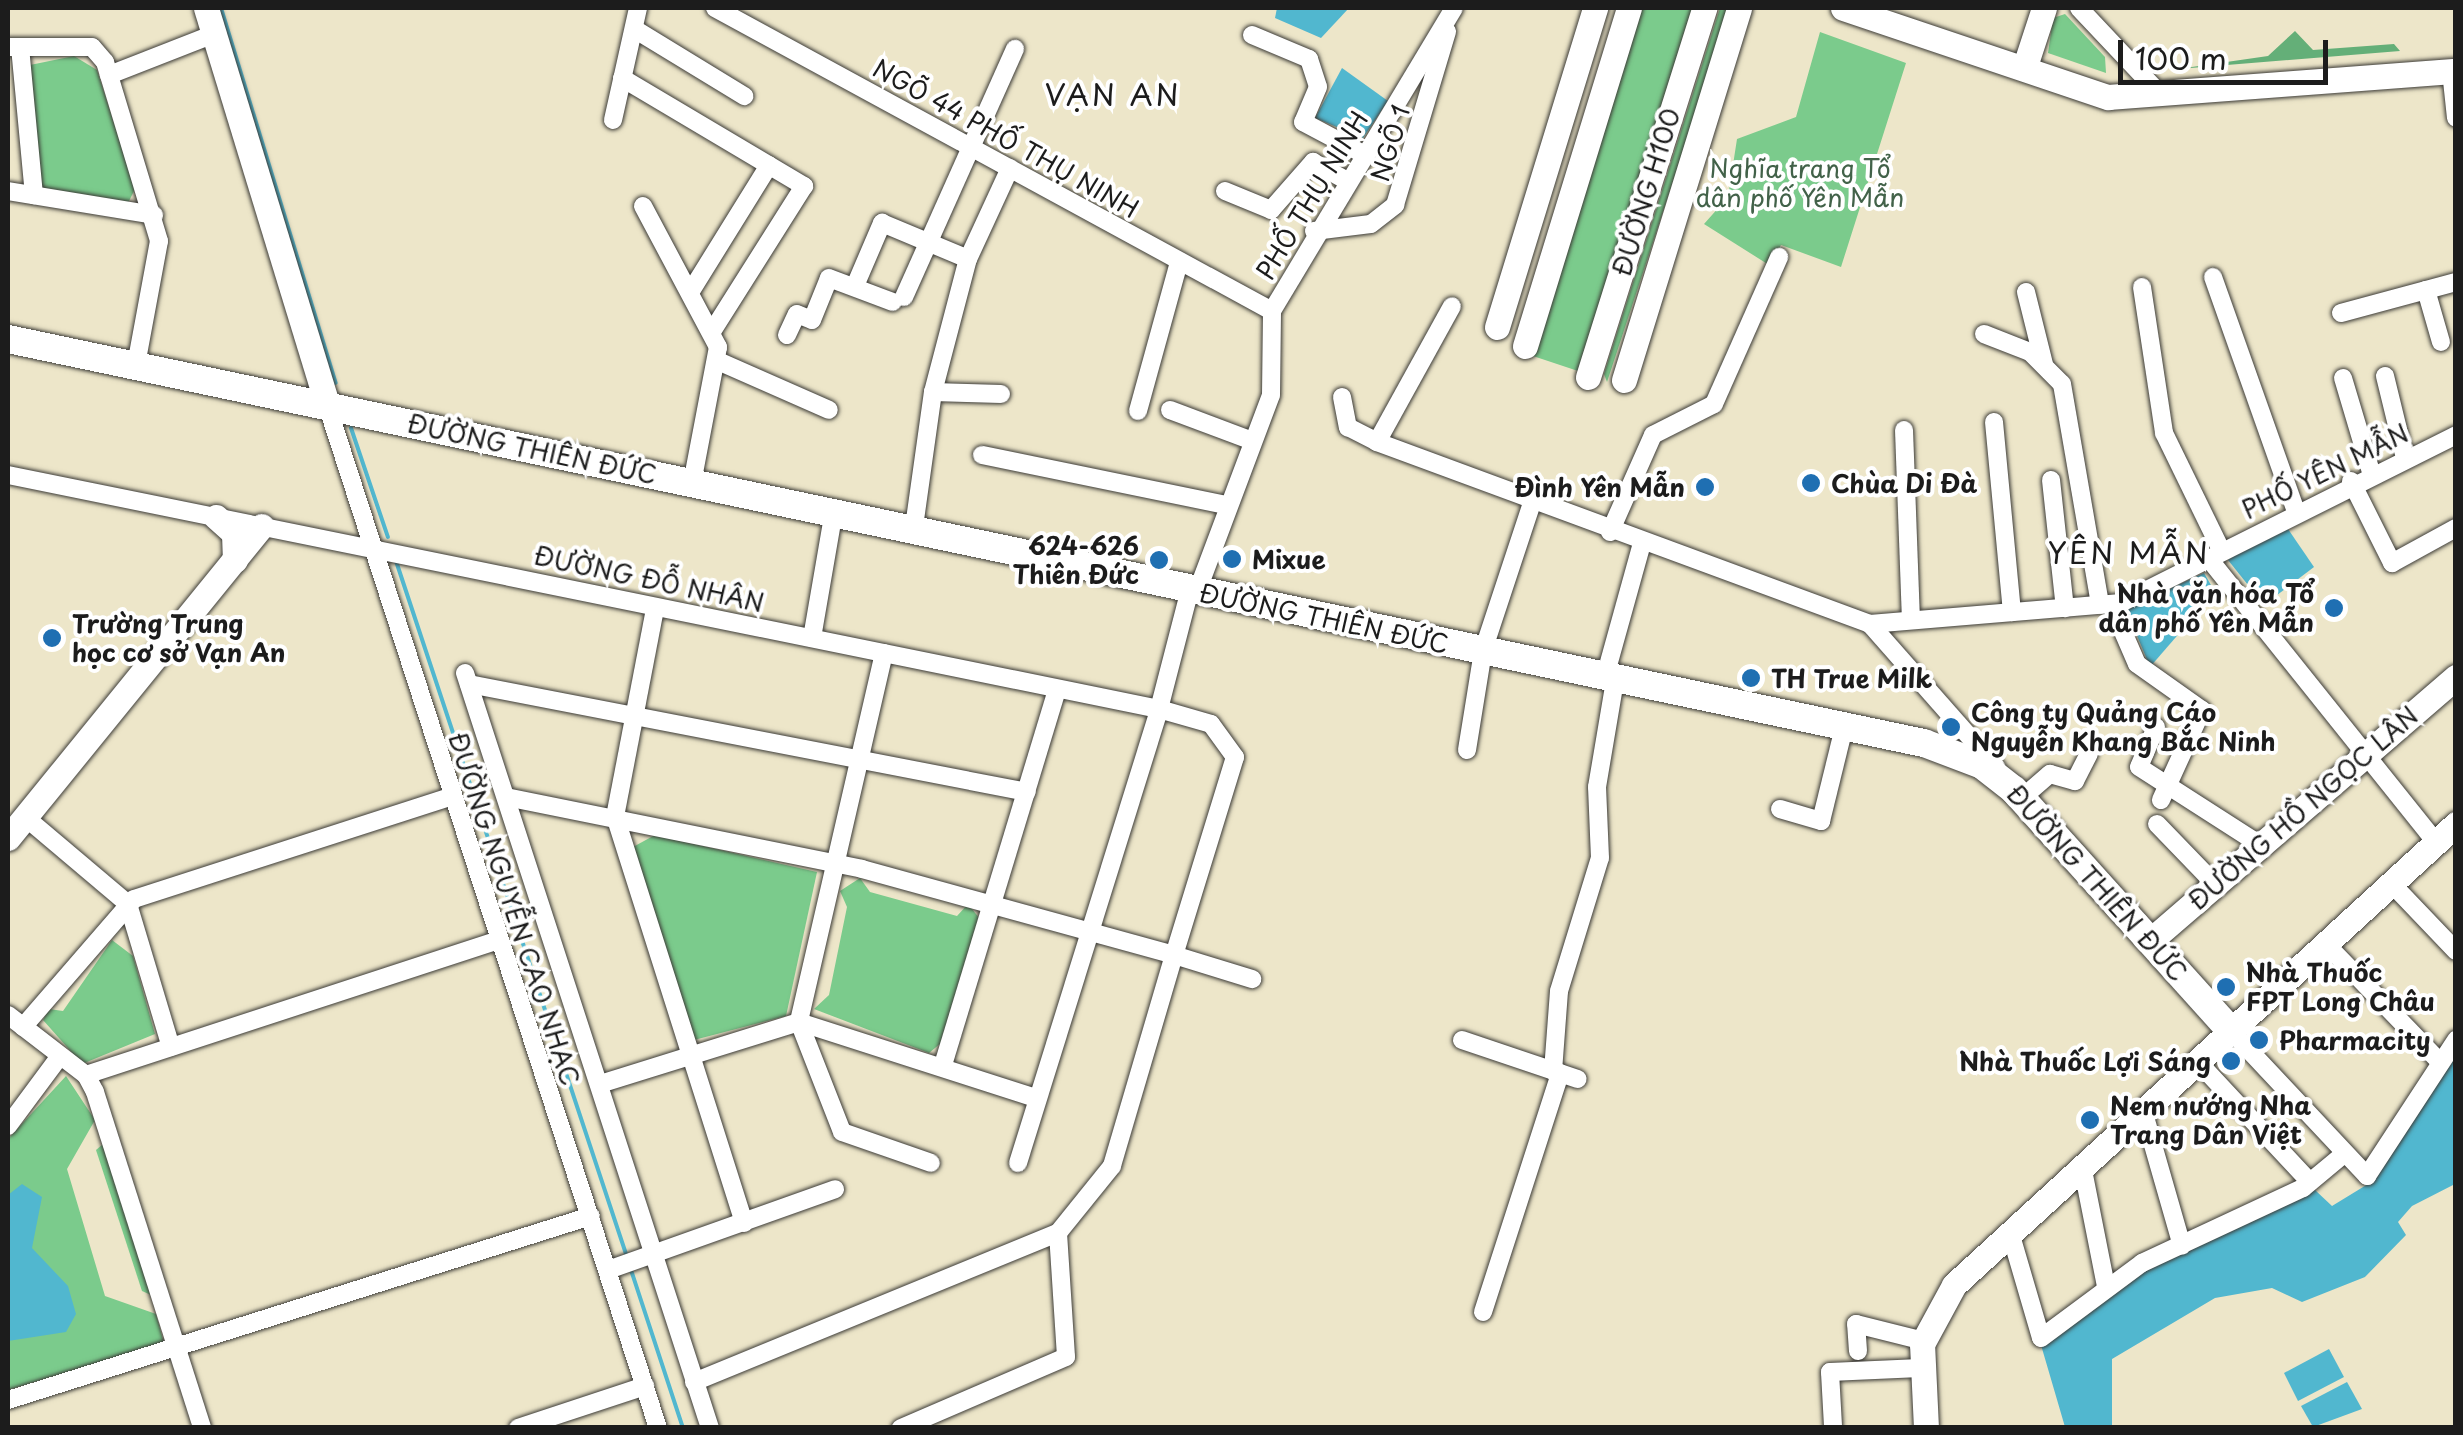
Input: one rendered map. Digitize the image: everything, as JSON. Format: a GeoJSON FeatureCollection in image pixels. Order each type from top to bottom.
{"type":"FeatureCollection","features":[{"type":"Feature","properties":{"kind":"main road"},"geometry":{"type":"LineString","coordinates":[[206,8],[327,405]]}},
{"type":"Feature","properties":{"kind":"main road"},"geometry":{"type":"LineString","coordinates":[[1497,327],[1595,8]]}},
{"type":"Feature","properties":{"kind":"main road"},"geometry":{"type":"LineString","coordinates":[[1525,346],[1629,8]]}},
{"type":"Feature","properties":{"kind":"main road","name":"ĐƯỜNG H100"},"geometry":{"type":"LineString","coordinates":[[1588,377],[1704,8]]}},
{"type":"Feature","properties":{"kind":"main road","name":"ĐƯỜNG H100"},"geometry":{"type":"LineString","coordinates":[[1624,380],[1739,8]]}},
{"type":"Feature","properties":{"kind":"main road"},"geometry":{"type":"LineString","coordinates":[[1843,8],[2108,96],[2453,71]]}},
{"type":"Feature","properties":{"kind":"main road"},"geometry":{"type":"LineString","coordinates":[[2025,66],[2044,8]]}},
{"type":"Feature","properties":{"kind":"main road","name":"ĐƯỜNG THIÊN ĐỨC"},"geometry":{"type":"LineString","coordinates":[[8,339],[834,510],[1194,591],[1845,723],[1958,755],[2018,794],[2231,1031]]}},
{"type":"Feature","properties":{"kind":"main road"},"geometry":{"type":"LineString","coordinates":[[216,516],[234,533],[235,560]]}},
{"type":"Feature","properties":{"kind":"main road"},"geometry":{"type":"LineString","coordinates":[[8,838],[262,526]]}},
{"type":"Feature","properties":{"kind":"main road","name":"ĐƯỜNG HỒ NGỌC LÂN"},"geometry":{"type":"LineString","coordinates":[[2151,940],[2456,677]]}},
{"type":"Feature","properties":{"kind":"main road"},"geometry":{"type":"LineString","coordinates":[[1926,1428],[1920,1368],[1924,1341],[1944,1298],[2082,1165],[2456,824]]}},
{"type":"Feature","properties":{"kind":"street"},"geometry":{"type":"LineString","coordinates":[[613,120],[638,8]]}},
{"type":"Feature","properties":{"kind":"street","name":"NGÕ 44 PHỐ THỤ NINH"},"geometry":{"type":"LineString","coordinates":[[716,8],[1272,312]]}},
{"type":"Feature","properties":{"kind":"street","name":"PHỐ THỤ NINH"},"geometry":{"type":"LineString","coordinates":[[1194,591],[1250,440],[1271,395],[1272,312],[1314,231],[1454,8]]}},
{"type":"Feature","properties":{"kind":"street","name":"NGÕ 1"},"geometry":{"type":"LineString","coordinates":[[1314,231],[1371,224],[1398,202],[1454,8]]}},
{"type":"Feature","properties":{"kind":"street"},"geometry":{"type":"LineString","coordinates":[[2079,8],[2159,93]]}},
{"type":"Feature","properties":{"kind":"street"},"geometry":{"type":"LineString","coordinates":[[636,30],[744,96]]}},
{"type":"Feature","properties":{"kind":"street"},"geometry":{"type":"LineString","coordinates":[[109,75],[214,34]]}},
{"type":"Feature","properties":{"kind":"street"},"geometry":{"type":"LineString","coordinates":[[1252,35],[1310,59],[1318,87],[1303,122],[1364,155]]}},
{"type":"Feature","properties":{"kind":"street"},"geometry":{"type":"LineString","coordinates":[[34,196],[14,47],[92,47],[109,75],[154,215],[158,261],[136,366]]}},
{"type":"Feature","properties":{"kind":"street"},"geometry":{"type":"LineString","coordinates":[[787,335],[798,314],[812,320],[830,278],[899,299],[1015,49]]}},
{"type":"Feature","properties":{"kind":"street"},"geometry":{"type":"LineString","coordinates":[[2453,71],[2456,118]]}},
{"type":"Feature","properties":{"kind":"street"},"geometry":{"type":"LineString","coordinates":[[622,78],[804,186],[713,330]]}},
{"type":"Feature","properties":{"kind":"street"},"geometry":{"type":"LineString","coordinates":[[1226,191],[1271,210],[1312,162],[1346,180]]}},
{"type":"Feature","properties":{"kind":"street"},"geometry":{"type":"LineString","coordinates":[[691,290],[769,164]]}},
{"type":"Feature","properties":{"kind":"street"},"geometry":{"type":"LineString","coordinates":[[914,527],[932,392],[968,259],[1010,168]]}},
{"type":"Feature","properties":{"kind":"street"},"geometry":{"type":"LineString","coordinates":[[8,192],[154,215]]}},
{"type":"Feature","properties":{"kind":"street"},"geometry":{"type":"LineString","coordinates":[[643,206],[713,330],[718,360],[692,482]]}},
{"type":"Feature","properties":{"kind":"street"},"geometry":{"type":"LineString","coordinates":[[855,286],[878,225],[968,259]]}},
{"type":"Feature","properties":{"kind":"street"},"geometry":{"type":"LineString","coordinates":[[1610,532],[1653,435],[1714,404],[1779,256]]}},
{"type":"Feature","properties":{"kind":"street"},"geometry":{"type":"LineString","coordinates":[[1138,411],[1179,262]]}},
{"type":"Feature","properties":{"kind":"street"},"geometry":{"type":"LineString","coordinates":[[2214,277],[2295,510]]}},
{"type":"Feature","properties":{"kind":"street"},"geometry":{"type":"LineString","coordinates":[[2341,313],[2456,282]]}},
{"type":"Feature","properties":{"kind":"street"},"geometry":{"type":"LineString","coordinates":[[2142,286],[2164,433],[2215,555],[2364,754],[2436,842]]}},
{"type":"Feature","properties":{"kind":"street"},"geometry":{"type":"LineString","coordinates":[[2426,290],[2441,342]]}},
{"type":"Feature","properties":{"kind":"street"},"geometry":{"type":"LineString","coordinates":[[2026,292],[2045,366]]}},
{"type":"Feature","properties":{"kind":"street"},"geometry":{"type":"LineString","coordinates":[[1377,442],[1452,306]]}},
{"type":"Feature","properties":{"kind":"street"},"geometry":{"type":"LineString","coordinates":[[1984,334],[2045,366],[2062,384],[2105,604],[2137,664],[2202,710],[2165,791]]}},
{"type":"Feature","properties":{"kind":"street"},"geometry":{"type":"LineString","coordinates":[[718,360],[830,410]]}},
{"type":"Feature","properties":{"kind":"street"},"geometry":{"type":"LineString","coordinates":[[2384,376],[2405,458]]}},
{"type":"Feature","properties":{"kind":"street"},"geometry":{"type":"LineString","coordinates":[[2343,378],[2372,472]]}},
{"type":"Feature","properties":{"kind":"street"},"geometry":{"type":"LineString","coordinates":[[932,392],[1001,394]]}},
{"type":"Feature","properties":{"kind":"street"},"geometry":{"type":"LineString","coordinates":[[1342,397],[1348,427],[1377,442],[1532,506],[1870,624],[2018,794],[2050,774],[2075,781],[2089,753]]}},
{"type":"Feature","properties":{"kind":"street","name":"ĐƯỜNG NGUYỄN CAO NHẠC"},"geometry":{"type":"LineString","coordinates":[[327,405],[496,941],[591,1216],[613,1268],[658,1428]]}},
{"type":"Feature","properties":{"kind":"street"},"geometry":{"type":"LineString","coordinates":[[1170,410],[1250,440]]}},
{"type":"Feature","properties":{"kind":"street"},"geometry":{"type":"LineString","coordinates":[[1994,422],[2012,612]]}},
{"type":"Feature","properties":{"kind":"street"},"geometry":{"type":"LineString","coordinates":[[1904,430],[1911,620]]}},
{"type":"Feature","properties":{"kind":"street","name":"PHỐ YÊN MẪN"},"geometry":{"type":"LineString","coordinates":[[1870,624],[2105,604],[2215,555],[2351,482],[2456,435]]}},
{"type":"Feature","properties":{"kind":"street"},"geometry":{"type":"LineString","coordinates":[[982,455],[1225,505]]}},
{"type":"Feature","properties":{"kind":"street","name":"ĐƯỜNG ĐỖ NHÂN"},"geometry":{"type":"LineString","coordinates":[[8,475],[368,544],[655,609],[1159,709],[1216,728],[1235,757],[1174,955]]}},
{"type":"Feature","properties":{"kind":"street"},"geometry":{"type":"LineString","coordinates":[[2051,480],[2065,608]]}},
{"type":"Feature","properties":{"kind":"street"},"geometry":{"type":"LineString","coordinates":[[2351,482],[2392,564],[2456,528]]}},
{"type":"Feature","properties":{"kind":"street"},"geometry":{"type":"LineString","coordinates":[[1467,750],[1484,651],[1532,506]]}},
{"type":"Feature","properties":{"kind":"street"},"geometry":{"type":"LineString","coordinates":[[812,638],[834,510]]}},
{"type":"Feature","properties":{"kind":"street"},"geometry":{"type":"LineString","coordinates":[[1483,1312],[1564,1074],[1559,990],[1600,858],[1597,787],[1611,674],[1642,543]]}},
{"type":"Feature","properties":{"kind":"street"},"geometry":{"type":"LineString","coordinates":[[1018,1163],[1194,591]]}},
{"type":"Feature","properties":{"kind":"street"},"geometry":{"type":"LineString","coordinates":[[655,609],[615,816],[744,1224]]}},
{"type":"Feature","properties":{"kind":"street"},"geometry":{"type":"LineString","coordinates":[[884,652],[798,1022],[842,1132],[931,1163]]}},
{"type":"Feature","properties":{"kind":"street"},"geometry":{"type":"LineString","coordinates":[[710,1428],[649,1256],[600,1084],[467,678],[861,762],[1027,792]]}},
{"type":"Feature","properties":{"kind":"street"},"geometry":{"type":"LineString","coordinates":[[943,1065],[1057,690]]}},
{"type":"Feature","properties":{"kind":"street"},"geometry":{"type":"LineString","coordinates":[[1780,809],[1821,822],[1845,723]]}},
{"type":"Feature","properties":{"kind":"street"},"geometry":{"type":"LineString","coordinates":[[2156,727],[2139,767],[2165,791],[2259,844]]}},
{"type":"Feature","properties":{"kind":"street"},"geometry":{"type":"LineString","coordinates":[[506,797],[615,816],[994,902],[1252,979]]}},
{"type":"Feature","properties":{"kind":"street"},"geometry":{"type":"LineString","coordinates":[[23,1027],[128,904],[450,798]]}},
{"type":"Feature","properties":{"kind":"street"},"geometry":{"type":"LineString","coordinates":[[24,817],[128,904],[171,1047]]}},
{"type":"Feature","properties":{"kind":"street"},"geometry":{"type":"LineString","coordinates":[[2157,824],[2214,883]]}},
{"type":"Feature","properties":{"kind":"street"},"geometry":{"type":"LineString","coordinates":[[2391,884],[2456,951]]}},
{"type":"Feature","properties":{"kind":"street"},"geometry":{"type":"LineString","coordinates":[[86,1074],[496,941]]}},
{"type":"Feature","properties":{"kind":"street"},"geometry":{"type":"LineString","coordinates":[[2326,944],[2439,1061]]}},
{"type":"Feature","properties":{"kind":"street"},"geometry":{"type":"LineString","coordinates":[[694,1382],[1058,1233],[1112,1166],[1174,955]]}},
{"type":"Feature","properties":{"kind":"street"},"geometry":{"type":"LineString","coordinates":[[8,1015],[86,1074],[202,1428]]}},
{"type":"Feature","properties":{"kind":"street"},"geometry":{"type":"LineString","coordinates":[[600,1084],[798,1022],[943,1065],[1036,1098]]}},
{"type":"Feature","properties":{"kind":"street"},"geometry":{"type":"LineString","coordinates":[[2231,1031],[2366,1176],[2456,1040]]}},
{"type":"Feature","properties":{"kind":"street"},"geometry":{"type":"LineString","coordinates":[[1462,1040],[1564,1074]]}},
{"type":"Feature","properties":{"kind":"street"},"geometry":{"type":"LineString","coordinates":[[8,1126],[60,1056]]}},
{"type":"Feature","properties":{"kind":"street"},"geometry":{"type":"LineString","coordinates":[[2198,1062],[2310,1182]]}},
{"type":"Feature","properties":{"kind":"street"},"geometry":{"type":"LineString","coordinates":[[2143,1110],[2182,1246]]}},
{"type":"Feature","properties":{"kind":"street"},"geometry":{"type":"LineString","coordinates":[[2010,1232],[2040,1338],[2106,1286],[2310,1182],[2344,1154]]}},
{"type":"Feature","properties":{"kind":"street"},"geometry":{"type":"LineString","coordinates":[[2082,1165],[2106,1286]]}},
{"type":"Feature","properties":{"kind":"street"},"geometry":{"type":"LineString","coordinates":[[613,1268],[834,1189]]}},
{"type":"Feature","properties":{"kind":"street"},"geometry":{"type":"LineString","coordinates":[[8,1400],[177,1350],[591,1216]]}},
{"type":"Feature","properties":{"kind":"street"},"geometry":{"type":"LineString","coordinates":[[901,1428],[1066,1356],[1058,1233]]}},
{"type":"Feature","properties":{"kind":"street"},"geometry":{"type":"LineString","coordinates":[[1858,1352],[1856,1324],[1924,1341]]}},
{"type":"Feature","properties":{"kind":"street"},"geometry":{"type":"LineString","coordinates":[[1833,1426],[1830,1372],[1920,1368]]}},
{"type":"Feature","properties":{"kind":"street"},"geometry":{"type":"LineString","coordinates":[[518,1428],[645,1386]]}},
{"type":"Feature","properties":{"kind":"green space"},"geometry":{"type":"Polygon","coordinates":[[[1639,8],[1692,8],[1578,371],[1533,356],[1639,8]]]}},
{"type":"Feature","properties":{"kind":"green space"},"geometry":{"type":"Polygon","coordinates":[[[1720,8],[1730,8],[1607,382],[1604,374],[1720,8]]]}},
{"type":"Feature","properties":{"kind":"green space"},"geometry":{"type":"Polygon","coordinates":[[[2065,14],[2105,57],[2106,73],[2048,53],[2053,18],[2065,14]]]}},
{"type":"Feature","properties":{"kind":"green space"},"geometry":{"type":"Polygon","coordinates":[[[2295,31],[2313,50],[2394,44],[2400,51],[2178,69],[2268,56],[2295,31]]]}},
{"type":"Feature","properties":{"kind":"green space","name":"Nghĩa trang Tổ dân phố Yên Mẫn"},"geometry":{"type":"Polygon","coordinates":[[[1820,32],[1906,63],[1841,267],[1781,245],[1769,265],[1704,224],[1728,197],[1737,139],[1796,117],[1820,32]]]}},
{"type":"Feature","properties":{"kind":"green space"},"geometry":{"type":"Polygon","coordinates":[[[74,56],[97,70],[135,189],[128,203],[42,188],[30,65],[74,56]]]}},
{"type":"Feature","properties":{"kind":"green space"},"geometry":{"type":"Polygon","coordinates":[[[655,835],[817,872],[786,1016],[694,1040],[633,847],[655,835]]]}},
{"type":"Feature","properties":{"kind":"green space"},"geometry":{"type":"Polygon","coordinates":[[[860,878],[870,892],[957,916],[968,904],[980,919],[941,1043],[929,1053],[814,1009],[829,995],[847,907],[840,891],[860,878]]]}},
{"type":"Feature","properties":{"kind":"green space"},"geometry":{"type":"Polygon","coordinates":[[[112,940],[133,956],[155,1034],[82,1064],[43,1020],[49,1009],[63,1011],[112,940]]]}},
{"type":"Feature","properties":{"kind":"green space"},"geometry":{"type":"Polygon","coordinates":[[[66,1076],[95,1120],[67,1169],[105,1296],[156,1314],[164,1343],[8,1390],[8,1139],[66,1076]]]}},
{"type":"Feature","properties":{"kind":"green space"},"geometry":{"type":"Polygon","coordinates":[[[103,1144],[151,1295],[142,1291],[96,1150],[103,1144]]]}},
{"type":"Feature","properties":{"kind":"water"},"geometry":{"type":"Polygon","coordinates":[[[1277,8],[1349,8],[1321,38],[1275,18],[1277,8]]]}},
{"type":"Feature","properties":{"kind":"water"},"geometry":{"type":"Polygon","coordinates":[[[1342,68],[1388,101],[1363,138],[1315,118],[1342,68]]]}},
{"type":"Feature","properties":{"kind":"water"},"geometry":{"type":"Polygon","coordinates":[[[2272,528],[2288,529],[2314,567],[2264,605],[2228,560],[2272,528]]]}},
{"type":"Feature","properties":{"kind":"water"},"geometry":{"type":"Polygon","coordinates":[[[2204,573],[2215,592],[2150,667],[2126,609],[2204,573]]]}},
{"type":"Feature","properties":{"kind":"water"},"geometry":{"type":"Polygon","coordinates":[[[2455,1048],[2455,1184],[2412,1206],[2398,1222],[2406,1235],[2365,1277],[2302,1302],[2272,1288],[2215,1298],[2112,1359],[2112,1427],[2065,1427],[2041,1345],[2135,1271],[2315,1190],[2332,1206],[2368,1184],[2455,1048]]]}},
{"type":"Feature","properties":{"kind":"water"},"geometry":{"type":"Polygon","coordinates":[[[22,1184],[42,1197],[32,1248],[68,1286],[76,1314],[66,1332],[8,1341],[8,1195],[22,1184]]]}},
{"type":"Feature","properties":{"kind":"water"},"geometry":{"type":"Polygon","coordinates":[[[2329,1349],[2344,1377],[2298,1401],[2284,1373],[2329,1349]]]}},
{"type":"Feature","properties":{"kind":"water"},"geometry":{"type":"Polygon","coordinates":[[[2347,1382],[2362,1409],[2313,1427],[2301,1406],[2347,1382]]]}},
{"type":"Feature","properties":{"kind":"waterway"},"geometry":{"type":"LineString","coordinates":[[221,8],[336,383]]}},
{"type":"Feature","properties":{"kind":"waterway"},"geometry":{"type":"LineString","coordinates":[[351,428],[388,537]]}},
{"type":"Feature","properties":{"kind":"waterway"},"geometry":{"type":"LineString","coordinates":[[396,561],[627,1257]]}},
{"type":"Feature","properties":{"kind":"waterway"},"geometry":{"type":"LineString","coordinates":[[631,1270],[683,1428]]}},
{"type":"Feature","properties":{"kind":"place","name":"Chùa Di Đà"},"geometry":{"type":"Point","coordinates":[1811,483]}},
{"type":"Feature","properties":{"kind":"place","name":"Đình Yên Mẫn"},"geometry":{"type":"Point","coordinates":[1705,487]}},
{"type":"Feature","properties":{"kind":"place","name":"Mixue"},"geometry":{"type":"Point","coordinates":[1232,559]}},
{"type":"Feature","properties":{"kind":"place","name":"624-626 Thiên Đức"},"geometry":{"type":"Point","coordinates":[1159,560]}},
{"type":"Feature","properties":{"kind":"place","name":"Nhà văn hóa Tổ dân phố Yên Mẫn"},"geometry":{"type":"Point","coordinates":[2334,608]}},
{"type":"Feature","properties":{"kind":"place","name":"Trường Trung học cơ sở Vạn An"},"geometry":{"type":"Point","coordinates":[52,638]}},
{"type":"Feature","properties":{"kind":"place","name":"TH True Milk"},"geometry":{"type":"Point","coordinates":[1751,678]}},
{"type":"Feature","properties":{"kind":"place","name":"Công ty Quảng Cáo Nguyễn Khang Bắc Ninh"},"geometry":{"type":"Point","coordinates":[1951,727]}},
{"type":"Feature","properties":{"kind":"place","name":"Nhà Thuốc FPT Long Châu"},"geometry":{"type":"Point","coordinates":[2226,987]}},
{"type":"Feature","properties":{"kind":"place","name":"Pharmacity"},"geometry":{"type":"Point","coordinates":[2259,1040]}},
{"type":"Feature","properties":{"kind":"place","name":"Nhà Thuốc Lợi Sáng"},"geometry":{"type":"Point","coordinates":[2231,1061]}},
{"type":"Feature","properties":{"kind":"place","name":"Nem nướng Nha Trang Dân Việt"},"geometry":{"type":"Point","coordinates":[2090,1120]}},
{"type":"Feature","properties":{"kind":"district","name":"VẠN AN"},"geometry":{"type":"Point","coordinates":[1113,94]}},
{"type":"Feature","properties":{"kind":"district","name":"YÊN MẪN"},"geometry":{"type":"Point","coordinates":[2129,552]}}]}
